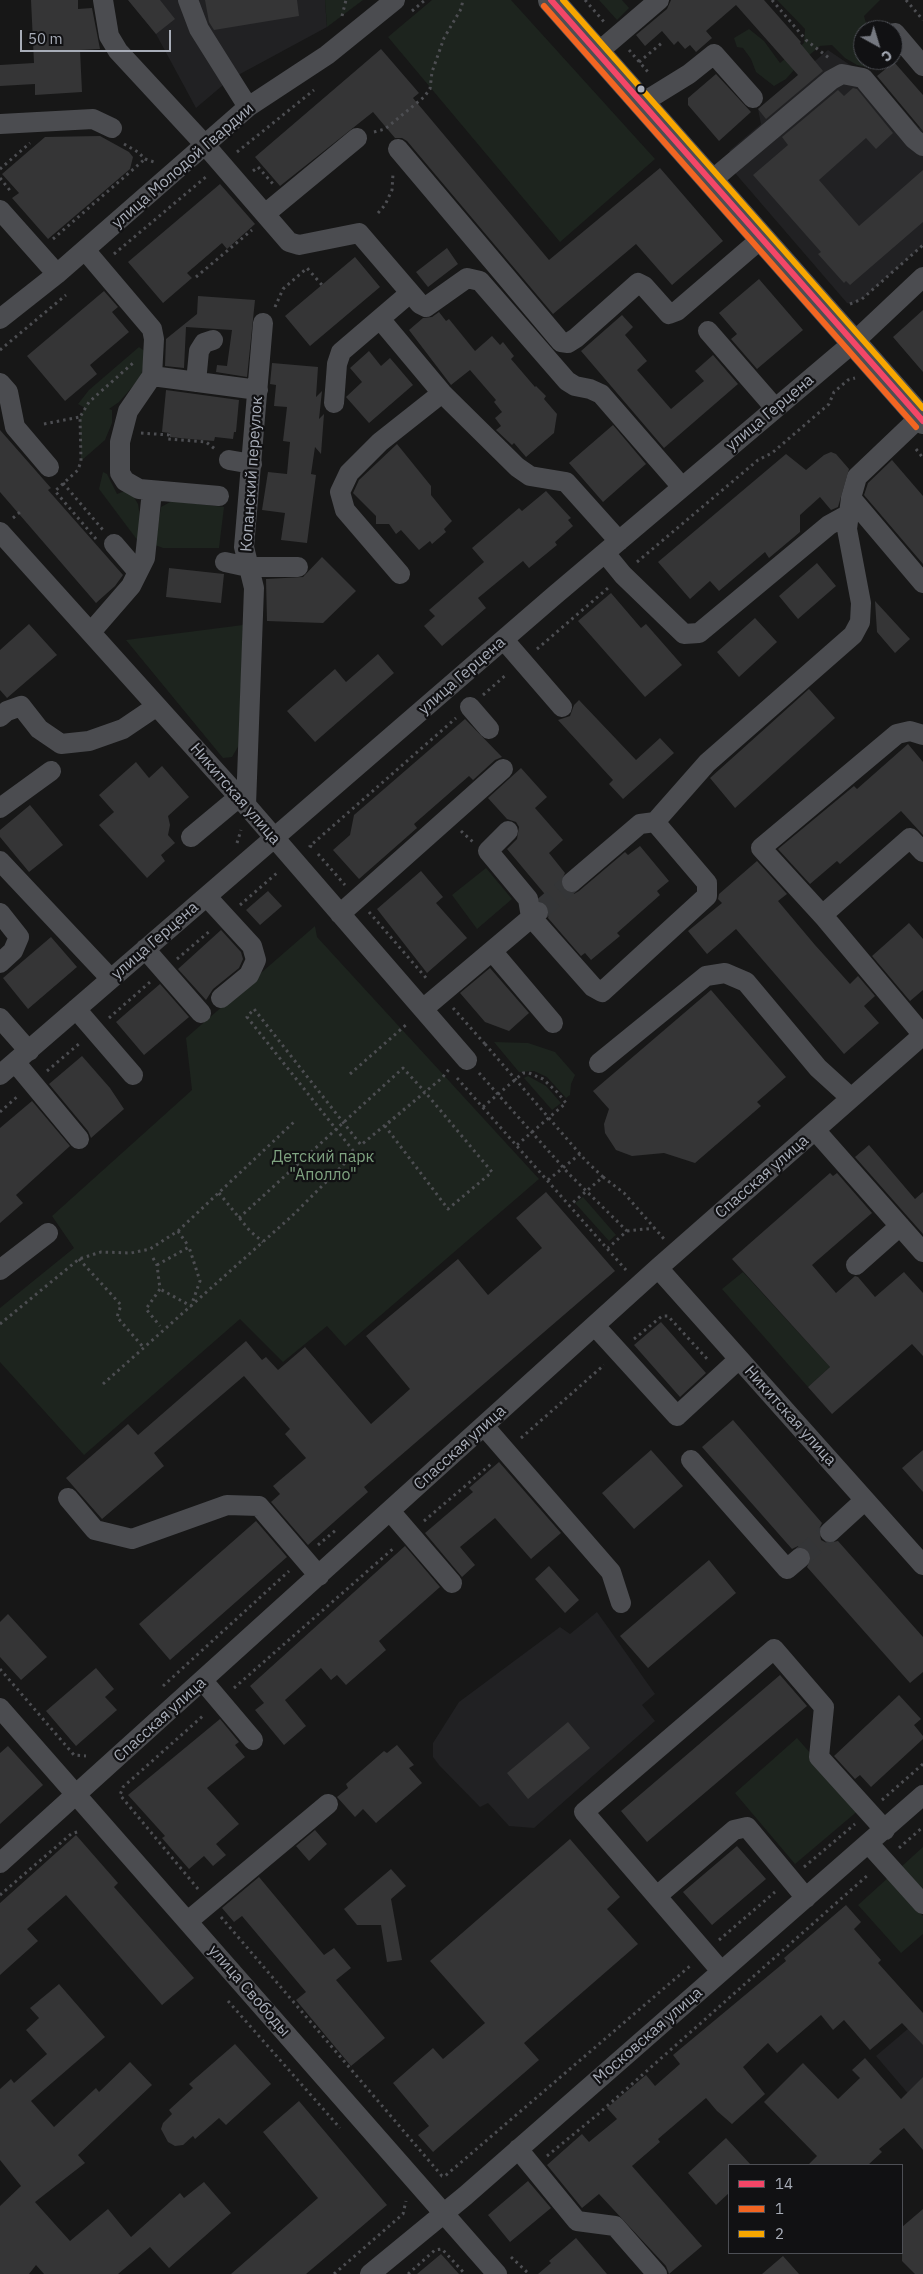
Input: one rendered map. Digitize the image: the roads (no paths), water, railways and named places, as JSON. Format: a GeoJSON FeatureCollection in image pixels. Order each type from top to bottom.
{"type":"FeatureCollection","features":[{"type":"Feature","properties":{"kind":"main road"},"geometry":{"type":"LineString","coordinates":[[551,0],[921,419]]}},
{"type":"Feature","properties":{"kind":"street"},"geometry":{"type":"LineString","coordinates":[[103,0],[109,36],[118,51],[206,146],[289,242],[299,246],[359,233],[420,304],[426,307],[467,278],[480,281],[567,380],[574,386],[590,388],[601,394],[682,487]]}},
{"type":"Feature","properties":{"kind":"street"},"geometry":{"type":"LineString","coordinates":[[188,0],[199,29],[248,107]]}},
{"type":"Feature","properties":{"kind":"street","name":"улица Молодой Гвардии"},"geometry":{"type":"LineString","coordinates":[[0,319],[57,274],[206,146],[248,107],[327,55],[395,0]]}},
{"type":"Feature","properties":{"kind":"street"},"geometry":{"type":"LineString","coordinates":[[598,53],[659,0]]}},
{"type":"Feature","properties":{"kind":"street"},"geometry":{"type":"LineString","coordinates":[[903,42],[923,66]]}},
{"type":"Feature","properties":{"kind":"street"},"geometry":{"type":"LineString","coordinates":[[642,103],[689,74],[714,54],[753,98]]}},
{"type":"Feature","properties":{"kind":"street"},"geometry":{"type":"LineString","coordinates":[[712,181],[831,80],[842,74],[863,78],[914,139],[923,146]]}},
{"type":"Feature","properties":{"kind":"street"},"geometry":{"type":"LineString","coordinates":[[0,124],[93,119],[112,128]]}},
{"type":"Feature","properties":{"kind":"street"},"geometry":{"type":"LineString","coordinates":[[265,214],[357,138]]}},
{"type":"Feature","properties":{"kind":"street"},"geometry":{"type":"LineString","coordinates":[[398,149],[561,342],[568,343],[576,338],[638,283],[644,286],[669,314],[677,311],[762,238]]}},
{"type":"Feature","properties":{"kind":"street"},"geometry":{"type":"LineString","coordinates":[[4,204],[57,274]]}},
{"type":"Feature","properties":{"kind":"street"},"geometry":{"type":"LineString","coordinates":[[85,250],[152,329],[154,345],[152,376],[128,411],[120,442],[120,473],[130,485],[139,489],[219,496]]}},
{"type":"Feature","properties":{"kind":"street","name":"улица Герцена"},"geometry":{"type":"LineString","coordinates":[[0,1075],[612,547],[854,342],[923,276]]}},
{"type":"Feature","properties":{"kind":"street"},"geometry":{"type":"LineString","coordinates":[[334,403],[337,364],[341,352],[410,292]]}},
{"type":"Feature","properties":{"kind":"street"},"geometry":{"type":"LineString","coordinates":[[380,319],[442,393],[516,466],[530,476],[566,482],[612,547],[623,575],[684,634],[699,633],[829,526],[850,506]]}},
{"type":"Feature","properties":{"kind":"street","name":"Копанский переулок"},"geometry":{"type":"LineString","coordinates":[[237,802],[254,588],[244,547],[263,322]]}},
{"type":"Feature","properties":{"kind":"street"},"geometry":{"type":"LineString","coordinates":[[708,331],[775,408]]}},
{"type":"Feature","properties":{"kind":"street"},"geometry":{"type":"LineString","coordinates":[[196,382],[199,352],[204,343],[213,340]]}},
{"type":"Feature","properties":{"kind":"street"},"geometry":{"type":"LineString","coordinates":[[152,376],[258,390]]}},
{"type":"Feature","properties":{"kind":"street"},"geometry":{"type":"LineString","coordinates":[[0,383],[8,392],[14,427],[49,467]]}},
{"type":"Feature","properties":{"kind":"street"},"geometry":{"type":"LineString","coordinates":[[400,574],[345,510],[340,492],[349,474],[380,442],[442,393]]}},
{"type":"Feature","properties":{"kind":"street"},"geometry":{"type":"LineString","coordinates":[[572,882],[640,824],[655,822],[707,764],[853,636],[860,622],[861,603],[847,529],[857,477],[921,419]]}},
{"type":"Feature","properties":{"kind":"street"},"geometry":{"type":"LineString","coordinates":[[223,456],[252,464]]}},
{"type":"Feature","properties":{"kind":"street"},"geometry":{"type":"LineString","coordinates":[[91,632],[130,586],[145,558],[152,491]]}},
{"type":"Feature","properties":{"kind":"street"},"geometry":{"type":"LineString","coordinates":[[850,506],[923,583]]}},
{"type":"Feature","properties":{"kind":"street","name":"Никитская улица"},"geometry":{"type":"LineString","coordinates":[[5,526],[91,632],[157,706],[237,802],[275,839],[465,1057]]}},
{"type":"Feature","properties":{"kind":"street"},"geometry":{"type":"LineString","coordinates":[[114,544],[138,572]]}},
{"type":"Feature","properties":{"kind":"street"},"geometry":{"type":"LineString","coordinates":[[225,562],[248,567],[298,567]]}},
{"type":"Feature","properties":{"kind":"street"},"geometry":{"type":"LineString","coordinates":[[504,640],[562,707]]}},
{"type":"Feature","properties":{"kind":"street"},"geometry":{"type":"LineString","coordinates":[[0,717],[7,711],[21,706],[39,729],[61,744],[89,741],[123,729],[157,706]]}},
{"type":"Feature","properties":{"kind":"street"},"geometry":{"type":"LineString","coordinates":[[470,706],[489,729]]}},
{"type":"Feature","properties":{"kind":"street"},"geometry":{"type":"LineString","coordinates":[[923,735],[910,731],[897,734],[761,848],[825,918],[923,1035]]}},
{"type":"Feature","properties":{"kind":"street"},"geometry":{"type":"LineString","coordinates":[[340,914],[503,769]]}},
{"type":"Feature","properties":{"kind":"street"},"geometry":{"type":"LineString","coordinates":[[0,808],[50,771]]}},
{"type":"Feature","properties":{"kind":"street"},"geometry":{"type":"LineString","coordinates":[[190,837],[237,802]]}},
{"type":"Feature","properties":{"kind":"street"},"geometry":{"type":"LineString","coordinates":[[508,831],[488,852],[528,899],[534,914],[593,987],[602,992],[707,896],[707,883],[655,822]]}},
{"type":"Feature","properties":{"kind":"street"},"geometry":{"type":"LineString","coordinates":[[825,918],[827,911],[910,838],[923,852]]}},
{"type":"Feature","properties":{"kind":"street"},"geometry":{"type":"LineString","coordinates":[[0,861],[111,979]]}},
{"type":"Feature","properties":{"kind":"street"},"geometry":{"type":"LineString","coordinates":[[207,897],[227,916],[252,946],[256,960],[248,975],[221,998]]}},
{"type":"Feature","properties":{"kind":"street"},"geometry":{"type":"LineString","coordinates":[[0,913],[19,937],[14,951],[0,963]]}},
{"type":"Feature","properties":{"kind":"street"},"geometry":{"type":"LineString","coordinates":[[423,1009],[534,914]]}},
{"type":"Feature","properties":{"kind":"street"},"geometry":{"type":"LineString","coordinates":[[146,949],[201,1013]]}},
{"type":"Feature","properties":{"kind":"street"},"geometry":{"type":"LineString","coordinates":[[492,950],[553,1023]]}},
{"type":"Feature","properties":{"kind":"street"},"geometry":{"type":"LineString","coordinates":[[599,1063],[706,976],[724,973],[746,982],[818,1068],[851,1098]]}},
{"type":"Feature","properties":{"kind":"street"},"geometry":{"type":"LineString","coordinates":[[76,1009],[133,1074]]}},
{"type":"Feature","properties":{"kind":"street"},"geometry":{"type":"LineString","coordinates":[[0,1018],[22,1056],[33,1084],[79,1139]]}},
{"type":"Feature","properties":{"kind":"street","name":"Спасская улица"},"geometry":{"type":"LineString","coordinates":[[0,1863],[658,1268],[923,1035]]}},
{"type":"Feature","properties":{"kind":"street"},"geometry":{"type":"LineString","coordinates":[[815,1130],[923,1252]]}},
{"type":"Feature","properties":{"kind":"street"},"geometry":{"type":"LineString","coordinates":[[856,1265],[900,1226]]}},
{"type":"Feature","properties":{"kind":"street"},"geometry":{"type":"LineString","coordinates":[[0,1270],[48,1233]]}},
{"type":"Feature","properties":{"kind":"street","name":"Никитская улица"},"geometry":{"type":"LineString","coordinates":[[658,1268],[923,1564]]}},
{"type":"Feature","properties":{"kind":"street"},"geometry":{"type":"LineString","coordinates":[[595,1326],[677,1416],[739,1359]]}},
{"type":"Feature","properties":{"kind":"street"},"geometry":{"type":"LineString","coordinates":[[484,1426],[611,1572],[621,1603]]}},
{"type":"Feature","properties":{"kind":"street"},"geometry":{"type":"LineString","coordinates":[[691,1460],[787,1570],[800,1558]]}},
{"type":"Feature","properties":{"kind":"street"},"geometry":{"type":"LineString","coordinates":[[68,1498],[95,1530],[132,1539],[227,1505],[258,1506],[319,1576]]}},
{"type":"Feature","properties":{"kind":"street"},"geometry":{"type":"LineString","coordinates":[[830,1532],[865,1500]]}},
{"type":"Feature","properties":{"kind":"street"},"geometry":{"type":"LineString","coordinates":[[390,1511],[452,1583]]}},
{"type":"Feature","properties":{"kind":"street"},"geometry":{"type":"LineString","coordinates":[[721,1971],[584,1812],[774,1649],[824,1707],[819,1757],[885,1830]]}},
{"type":"Feature","properties":{"kind":"street"},"geometry":{"type":"LineString","coordinates":[[203,1681],[253,1740]]}},
{"type":"Feature","properties":{"kind":"street","name":"улица Свободы"},"geometry":{"type":"LineString","coordinates":[[0,1708],[497,2274]]}},
{"type":"Feature","properties":{"kind":"street","name":"Московская улица"},"geometry":{"type":"LineString","coordinates":[[370,2274],[518,2149],[923,1795]]}},
{"type":"Feature","properties":{"kind":"street"},"geometry":{"type":"LineString","coordinates":[[188,1921],[328,1804]]}},
{"type":"Feature","properties":{"kind":"street"},"geometry":{"type":"LineString","coordinates":[[656,1896],[734,1830],[747,1828],[806,1898]]}},
{"type":"Feature","properties":{"kind":"street"},"geometry":{"type":"LineString","coordinates":[[869,1844],[923,1904]]}},
{"type":"Feature","properties":{"kind":"street"},"geometry":{"type":"LineString","coordinates":[[518,2149],[577,2220],[615,2226],[657,2274]]}},
{"type":"Feature","properties":{"kind":"tunnel"},"geometry":{"type":"LineString","coordinates":[[538,912],[572,882]]}},
{"type":"Feature","properties":{"kind":"tunnel"},"geometry":{"type":"LineString","coordinates":[[800,1558],[830,1532]]}},
{"type":"Feature","properties":{"kind":"park label","name":"Детский парк \"Аполло\""},"geometry":{"type":"Point","coordinates":[323,1166]}}]}
